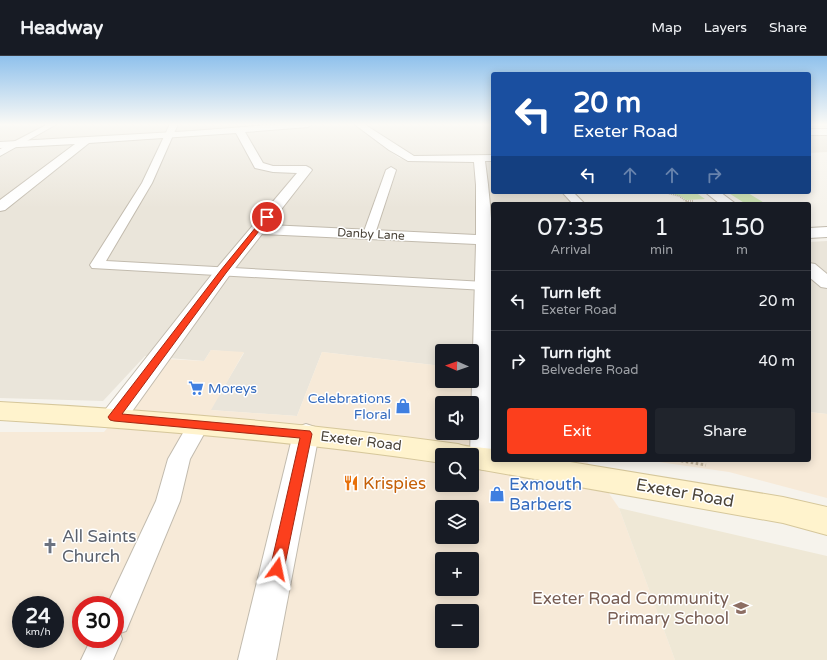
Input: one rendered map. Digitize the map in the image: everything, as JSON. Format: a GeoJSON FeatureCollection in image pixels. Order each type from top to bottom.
{"type":"FeatureCollection","features":[{"type":"Feature","properties":{"kind":"street"},"geometry":{"type":"LineString","coordinates":[[0,207],[70,152]]}},
{"type":"Feature","properties":{"kind":"street"},"geometry":{"type":"LineString","coordinates":[[114,417],[223,272],[306,170],[273,169],[259,166],[251,152]]}},
{"type":"Feature","properties":{"kind":"street"},"geometry":{"type":"LineString","coordinates":[[400,152],[412,159],[486,159],[482,185],[485,286],[472,448]]}},
{"type":"Feature","properties":{"kind":"street"},"geometry":{"type":"LineString","coordinates":[[714,194],[726,202]]}},
{"type":"Feature","properties":{"kind":"street","name":"Danby Lane"},"geometry":{"type":"LineString","coordinates":[[257,229],[484,240]]}},
{"type":"Feature","properties":{"kind":"street"},"geometry":{"type":"LineString","coordinates":[[811,233],[827,232]]}},
{"type":"Feature","properties":{"kind":"street"},"geometry":{"type":"LineString","coordinates":[[811,270],[826,282]]}},
{"type":"Feature","properties":{"kind":"street","name":"Exeter Road"},"geometry":{"type":"LineString","coordinates":[[0,411],[114,417],[306,434],[383,443],[435,451]]}},
{"type":"Feature","properties":{"kind":"street"},"geometry":{"type":"LineString","coordinates":[[257,660],[306,434]]}},
{"type":"Feature","properties":{"kind":"street","name":"Exeter Road"},"geometry":{"type":"LineString","coordinates":[[479,458],[491,460]]}},
{"type":"Feature","properties":{"kind":"street","name":"Exeter Road"},"geometry":{"type":"LineString","coordinates":[[500,462],[783,510],[827,521]]}},
{"type":"Feature","properties":{"kind":"lane"},"geometry":{"type":"LineString","coordinates":[[161,152],[147,182],[97,265],[485,286]]}},
{"type":"Feature","properties":{"kind":"lane"},"geometry":{"type":"LineString","coordinates":[[369,234],[391,170]]}},
{"type":"Feature","properties":{"kind":"lane"},"geometry":{"type":"LineString","coordinates":[[569,194],[577,202]]}},
{"type":"Feature","properties":{"kind":"lane"},"geometry":{"type":"LineString","coordinates":[[124,600],[168,501],[179,459],[198,425]]}},
{"type":"Feature","properties":{"kind":"lane"},"geometry":{"type":"LineString","coordinates":[[97,660],[103,648]]}},
{"type":"Feature","properties":{"kind":"path"},"geometry":{"type":"LineString","coordinates":[[671,194],[679,196],[686,201],[693,201]]}},
{"type":"Feature","properties":{"kind":"shaded area"},"geometry":{"type":"Polygon","coordinates":[[[0,152],[391,152],[399,158],[412,161],[485,161],[491,160],[491,194],[574,194],[581,202],[491,202],[491,373],[479,371],[479,344],[435,344],[435,365],[322,352],[297,416],[210,410],[244,353],[211,350],[204,361],[145,356],[103,401],[0,398],[0,152]]]}},
{"type":"Feature","properties":{"kind":"shaded area"},"geometry":{"type":"Polygon","coordinates":[[[404,152],[491,152],[491,156],[415,157],[404,152]]]}},
{"type":"Feature","properties":{"kind":"shaded area"},"geometry":{"type":"Polygon","coordinates":[[[827,241],[827,282],[811,268],[811,242],[827,241]]]}},
{"type":"Feature","properties":{"kind":"shaded area"},"geometry":{"type":"Polygon","coordinates":[[[811,275],[827,289],[827,414],[811,412],[811,275]]]}},
{"type":"Feature","properties":{"kind":"shaded area"},"geometry":{"type":"Polygon","coordinates":[[[211,350],[244,352],[211,410],[297,416],[322,352],[435,365],[435,388],[479,388],[479,371],[491,373],[491,462],[587,462],[619,508],[675,660],[0,660],[0,432],[104,432],[166,359],[204,361],[211,350]]]}},
{"type":"Feature","properties":{"kind":"shaded area"},"geometry":{"type":"Polygon","coordinates":[[[811,412],[827,414],[827,498],[729,472],[659,462],[811,462],[811,412]]]}},
{"type":"Feature","properties":{"kind":"shaded area","name":"Exeter Road Community Primary School"},"geometry":{"type":"Polygon","coordinates":[[[619,508],[827,556],[827,660],[675,660],[619,508]]]}},
{"type":"Feature","properties":{"kind":"green space"},"geometry":{"type":"Polygon","coordinates":[[[672,194],[698,194],[705,199],[686,200],[680,196],[672,194]]]}},
{"type":"Feature","properties":{"kind":"green space"},"geometry":{"type":"Polygon","coordinates":[[[730,194],[750,194],[763,202],[743,202],[730,194]]]}},
{"type":"Feature","properties":{"kind":"place","name":"Moreys"},"geometry":{"type":"Point","coordinates":[196,388]}},
{"type":"Feature","properties":{"kind":"place","name":"Celebrations Floral"},"geometry":{"type":"Point","coordinates":[403,406]}},
{"type":"Feature","properties":{"kind":"place","name":"Krispies"},"geometry":{"type":"Point","coordinates":[351,483]}},
{"type":"Feature","properties":{"kind":"place","name":"Exmouth Barbers"},"geometry":{"type":"Point","coordinates":[497,494]}},
{"type":"Feature","properties":{"kind":"place","name":"All Saints Church"},"geometry":{"type":"Point","coordinates":[50,546]}},
{"type":"Feature","properties":{"kind":"place","name":"Exeter Road Community Primary School"},"geometry":{"type":"Point","coordinates":[741,608]}},
{"type":"Feature","properties":{"kind":"route"},"geometry":{"type":"LineString","coordinates":[[267,217],[223,272],[114,417],[306,434],[277,569]]}}]}
